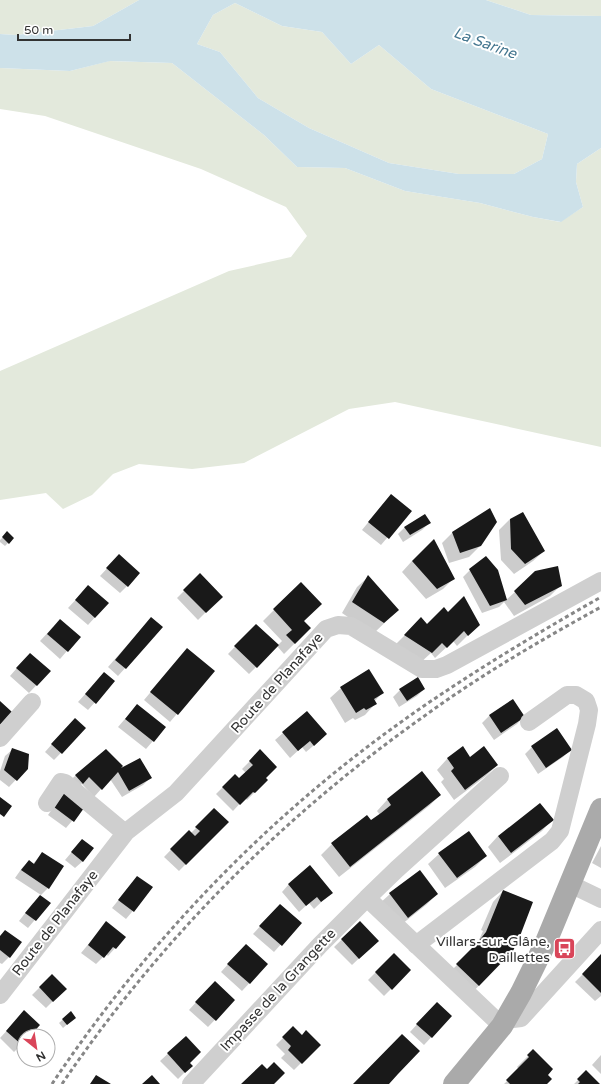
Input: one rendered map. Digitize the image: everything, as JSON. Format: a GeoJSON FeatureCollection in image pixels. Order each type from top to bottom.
{"type":"FeatureCollection","features":[{"type":"Feature","properties":{"kind":"main road"},"geometry":{"type":"LineString","coordinates":[[454,1084],[504,1023],[546,942],[601,809]]}},
{"type":"Feature","properties":{"kind":"street","name":"Route de Planafaye"},"geometry":{"type":"LineString","coordinates":[[0,995],[125,833],[176,793],[326,629],[338,625],[351,626],[422,669],[436,669],[447,665],[601,581]]}},
{"type":"Feature","properties":{"kind":"street"},"geometry":{"type":"LineString","coordinates":[[416,945],[552,841],[560,831],[587,724],[589,710],[586,701],[576,695],[567,695],[529,722]]}},
{"type":"Feature","properties":{"kind":"street"},"geometry":{"type":"LineString","coordinates":[[0,738],[32,702]]}},
{"type":"Feature","properties":{"kind":"street","name":"Impasse de la Grangette"},"geometry":{"type":"LineString","coordinates":[[191,1084],[320,945],[367,898],[500,776]]}},
{"type":"Feature","properties":{"kind":"street"},"geometry":{"type":"LineString","coordinates":[[47,804],[61,782],[65,783],[125,833]]}},
{"type":"Feature","properties":{"kind":"street"},"geometry":{"type":"LineString","coordinates":[[570,884],[601,900]]}},
{"type":"Feature","properties":{"kind":"street"},"geometry":{"type":"LineString","coordinates":[[367,898],[416,945],[504,1023],[521,1018],[601,930]]}},
{"type":"Feature","properties":{"kind":"shaded area"},"geometry":{"type":"Polygon","coordinates":[[[0,0],[139,0],[93,26],[16,35],[0,34],[0,0]]]}},
{"type":"Feature","properties":{"kind":"shaded area"},"geometry":{"type":"Polygon","coordinates":[[[486,0],[601,0],[601,16],[531,15],[486,0]]]}},
{"type":"Feature","properties":{"kind":"shaded area"},"geometry":{"type":"Polygon","coordinates":[[[235,3],[282,26],[322,32],[351,64],[379,45],[431,89],[548,134],[542,159],[514,174],[459,174],[389,163],[309,128],[258,98],[220,52],[197,44],[213,15],[235,3]]]}},
{"type":"Feature","properties":{"kind":"shaded area"},"geometry":{"type":"Polygon","coordinates":[[[109,61],[172,63],[264,135],[297,167],[345,168],[405,191],[480,203],[533,217],[560,222],[583,207],[576,182],[577,164],[601,148],[601,447],[395,402],[349,409],[244,463],[192,469],[139,464],[113,474],[92,495],[63,509],[46,493],[0,500],[0,371],[229,271],[291,257],[307,236],[286,207],[201,169],[45,116],[0,109],[0,68],[70,71],[109,61]]]}},
{"type":"Feature","properties":{"kind":"water","name":"La Sarine"},"geometry":{"type":"Polygon","coordinates":[[[139,0],[486,0],[531,15],[601,16],[601,148],[577,164],[576,182],[583,207],[561,222],[533,217],[480,203],[405,191],[345,168],[297,167],[264,135],[172,63],[110,61],[70,71],[0,68],[0,34],[16,35],[93,26],[139,0]],[[235,3],[213,15],[197,44],[220,52],[258,98],[309,128],[389,163],[459,174],[514,174],[542,159],[548,134],[431,89],[379,45],[351,64],[322,32],[282,26],[235,3]]]}},
{"type":"Feature","properties":{"kind":"building"},"geometry":{"type":"Polygon","coordinates":[[[391,494],[412,511],[389,539],[368,522],[391,494]]]}},
{"type":"Feature","properties":{"kind":"building"},"geometry":{"type":"Polygon","coordinates":[[[490,508],[497,522],[481,546],[460,553],[452,532],[490,508]]]}},
{"type":"Feature","properties":{"kind":"building"},"geometry":{"type":"Polygon","coordinates":[[[523,512],[545,551],[525,564],[511,549],[510,519],[523,512]]]}},
{"type":"Feature","properties":{"kind":"building"},"geometry":{"type":"Polygon","coordinates":[[[425,514],[431,523],[410,535],[404,527],[425,514]]]}},
{"type":"Feature","properties":{"kind":"building"},"geometry":{"type":"Polygon","coordinates":[[[7,531],[14,538],[9,544],[2,537],[7,531]]]}},
{"type":"Feature","properties":{"kind":"building"},"geometry":{"type":"Polygon","coordinates":[[[434,539],[455,579],[437,589],[412,561],[434,539]]]}},
{"type":"Feature","properties":{"kind":"building"},"geometry":{"type":"Polygon","coordinates":[[[119,554],[140,573],[128,587],[106,568],[119,554]]]}},
{"type":"Feature","properties":{"kind":"building"},"geometry":{"type":"Polygon","coordinates":[[[486,556],[498,570],[507,600],[490,606],[469,569],[486,556]]]}},
{"type":"Feature","properties":{"kind":"building"},"geometry":{"type":"Polygon","coordinates":[[[558,566],[562,586],[525,605],[514,591],[535,571],[558,566]]]}},
{"type":"Feature","properties":{"kind":"building"},"geometry":{"type":"Polygon","coordinates":[[[200,573],[223,597],[206,613],[183,590],[200,573]]]}},
{"type":"Feature","properties":{"kind":"building"},"geometry":{"type":"Polygon","coordinates":[[[368,575],[399,610],[384,623],[352,602],[368,575]]]}},
{"type":"Feature","properties":{"kind":"building"},"geometry":{"type":"Polygon","coordinates":[[[301,582],[322,604],[304,621],[311,628],[295,644],[286,635],[292,630],[273,609],[301,582]]]}},
{"type":"Feature","properties":{"kind":"building"},"geometry":{"type":"Polygon","coordinates":[[[88,585],[109,603],[95,618],[75,600],[88,585]]]}},
{"type":"Feature","properties":{"kind":"building"},"geometry":{"type":"Polygon","coordinates":[[[464,596],[480,625],[468,636],[464,631],[447,648],[442,643],[432,653],[404,635],[421,617],[427,624],[444,607],[448,612],[464,596]]]}},
{"type":"Feature","properties":{"kind":"building"},"geometry":{"type":"Polygon","coordinates":[[[151,617],[163,627],[126,669],[115,660],[151,617]]]}},
{"type":"Feature","properties":{"kind":"building"},"geometry":{"type":"Polygon","coordinates":[[[60,619],[81,637],[68,652],[47,634],[60,619]]]}},
{"type":"Feature","properties":{"kind":"building"},"geometry":{"type":"Polygon","coordinates":[[[256,624],[279,645],[257,668],[234,646],[256,624]]]}},
{"type":"Feature","properties":{"kind":"building"},"geometry":{"type":"Polygon","coordinates":[[[187,648],[215,671],[178,715],[150,692],[187,648]]]}},
{"type":"Feature","properties":{"kind":"building"},"geometry":{"type":"Polygon","coordinates":[[[30,653],[51,671],[37,686],[16,668],[30,653]]]}},
{"type":"Feature","properties":{"kind":"building"},"geometry":{"type":"Polygon","coordinates":[[[369,669],[384,693],[374,699],[377,704],[366,710],[364,708],[356,713],[340,687],[369,669]]]}},
{"type":"Feature","properties":{"kind":"building"},"geometry":{"type":"Polygon","coordinates":[[[104,672],[115,681],[96,704],[85,694],[104,672]]]}},
{"type":"Feature","properties":{"kind":"building"},"geometry":{"type":"Polygon","coordinates":[[[418,677],[425,689],[407,701],[399,689],[418,677]]]}},
{"type":"Feature","properties":{"kind":"building"},"geometry":{"type":"Polygon","coordinates":[[[513,699],[525,717],[501,733],[489,715],[513,699]]]}},
{"type":"Feature","properties":{"kind":"building"},"geometry":{"type":"Polygon","coordinates":[[[0,701],[12,712],[0,725],[0,701]]]}},
{"type":"Feature","properties":{"kind":"building"},"geometry":{"type":"Polygon","coordinates":[[[137,704],[166,727],[154,742],[125,719],[137,704]]]}},
{"type":"Feature","properties":{"kind":"building"},"geometry":{"type":"Polygon","coordinates":[[[307,711],[327,734],[314,746],[310,741],[298,751],[282,732],[307,711]]]}},
{"type":"Feature","properties":{"kind":"building"},"geometry":{"type":"Polygon","coordinates":[[[75,718],[86,728],[62,754],[51,744],[75,718]]]}},
{"type":"Feature","properties":{"kind":"building"},"geometry":{"type":"Polygon","coordinates":[[[557,728],[572,750],[546,768],[531,746],[557,728]]]}},
{"type":"Feature","properties":{"kind":"building"},"geometry":{"type":"Polygon","coordinates":[[[463,746],[470,757],[484,746],[498,765],[465,790],[451,771],[454,768],[447,758],[463,746]]]}},
{"type":"Feature","properties":{"kind":"building"},"geometry":{"type":"Polygon","coordinates":[[[12,748],[29,754],[28,769],[17,781],[4,770],[12,748]]]}},
{"type":"Feature","properties":{"kind":"building"},"geometry":{"type":"Polygon","coordinates":[[[106,749],[123,766],[121,768],[140,758],[152,778],[129,791],[118,772],[102,790],[89,777],[83,784],[75,775],[106,749]]]}},
{"type":"Feature","properties":{"kind":"building"},"geometry":{"type":"Polygon","coordinates":[[[260,749],[277,767],[266,778],[268,780],[240,805],[222,787],[235,774],[239,778],[253,765],[249,761],[260,749]]]}},
{"type":"Feature","properties":{"kind":"building"},"geometry":{"type":"Polygon","coordinates":[[[422,771],[441,795],[350,867],[331,843],[367,815],[371,820],[381,813],[391,805],[387,799],[422,771]]]}},
{"type":"Feature","properties":{"kind":"building"},"geometry":{"type":"Polygon","coordinates":[[[64,793],[84,808],[74,822],[54,807],[64,793]]]}},
{"type":"Feature","properties":{"kind":"building"},"geometry":{"type":"Polygon","coordinates":[[[0,797],[12,806],[4,817],[0,814],[0,797]]]}},
{"type":"Feature","properties":{"kind":"building"},"geometry":{"type":"Polygon","coordinates":[[[540,803],[554,820],[511,853],[498,836],[540,803]]]}},
{"type":"Feature","properties":{"kind":"building"},"geometry":{"type":"Polygon","coordinates":[[[214,808],[229,822],[186,865],[170,849],[189,830],[195,836],[200,831],[195,827],[214,808]]]}},
{"type":"Feature","properties":{"kind":"building"},"geometry":{"type":"Polygon","coordinates":[[[469,831],[487,856],[457,878],[438,853],[469,831]]]}},
{"type":"Feature","properties":{"kind":"building"},"geometry":{"type":"Polygon","coordinates":[[[82,839],[94,848],[83,862],[71,852],[82,839]]]}},
{"type":"Feature","properties":{"kind":"building"},"geometry":{"type":"Polygon","coordinates":[[[42,852],[64,866],[49,889],[21,870],[29,860],[34,864],[42,852]]]}},
{"type":"Feature","properties":{"kind":"building"},"geometry":{"type":"Polygon","coordinates":[[[310,865],[333,893],[321,902],[317,897],[306,906],[288,884],[310,865]]]}},
{"type":"Feature","properties":{"kind":"building"},"geometry":{"type":"Polygon","coordinates":[[[420,870],[438,894],[408,918],[389,893],[420,870]]]}},
{"type":"Feature","properties":{"kind":"building"},"geometry":{"type":"Polygon","coordinates":[[[137,876],[153,887],[134,912],[118,900],[137,876]]]}},
{"type":"Feature","properties":{"kind":"building"},"geometry":{"type":"Polygon","coordinates":[[[503,890],[533,902],[513,951],[479,986],[456,964],[486,932],[503,890]]]}},
{"type":"Feature","properties":{"kind":"building"},"geometry":{"type":"Polygon","coordinates":[[[40,895],[51,903],[36,921],[25,913],[40,895]]]}},
{"type":"Feature","properties":{"kind":"building"},"geometry":{"type":"Polygon","coordinates":[[[280,904],[302,923],[282,946],[259,926],[280,904]]]}},
{"type":"Feature","properties":{"kind":"building"},"geometry":{"type":"Polygon","coordinates":[[[106,921],[126,937],[116,949],[113,947],[104,958],[88,945],[106,921]]]}},
{"type":"Feature","properties":{"kind":"building"},"geometry":{"type":"Polygon","coordinates":[[[360,921],[379,941],[359,959],[341,939],[360,921]]]}},
{"type":"Feature","properties":{"kind":"building"},"geometry":{"type":"Polygon","coordinates":[[[5,930],[22,942],[10,958],[0,950],[0,936],[5,930]]]}},
{"type":"Feature","properties":{"kind":"building"},"geometry":{"type":"Polygon","coordinates":[[[246,944],[268,964],[250,984],[227,964],[246,944]]]}},
{"type":"Feature","properties":{"kind":"building"},"geometry":{"type":"Polygon","coordinates":[[[394,953],[411,970],[392,990],[375,972],[394,953]]]}},
{"type":"Feature","properties":{"kind":"building"},"geometry":{"type":"Polygon","coordinates":[[[601,954],[601,993],[582,974],[601,954]]]}},
{"type":"Feature","properties":{"kind":"building"},"geometry":{"type":"Polygon","coordinates":[[[52,974],[67,989],[53,1002],[39,987],[52,974]]]}},
{"type":"Feature","properties":{"kind":"building"},"geometry":{"type":"Polygon","coordinates":[[[215,981],[235,1000],[216,1021],[195,1002],[215,981]]]}},
{"type":"Feature","properties":{"kind":"building"},"geometry":{"type":"Polygon","coordinates":[[[437,1002],[452,1016],[432,1038],[416,1024],[437,1002]]]}},
{"type":"Feature","properties":{"kind":"building"},"geometry":{"type":"Polygon","coordinates":[[[24,1010],[40,1025],[37,1028],[16,1028],[16,1040],[6,1031],[24,1010]]]}},
{"type":"Feature","properties":{"kind":"building"},"geometry":{"type":"Polygon","coordinates":[[[71,1011],[76,1018],[67,1025],[62,1019],[71,1011]]]}},
{"type":"Feature","properties":{"kind":"building"},"geometry":{"type":"Polygon","coordinates":[[[293,1026],[302,1035],[306,1030],[321,1045],[302,1064],[288,1050],[291,1046],[282,1037],[293,1026]]]}},
{"type":"Feature","properties":{"kind":"building"},"geometry":{"type":"Polygon","coordinates":[[[402,1034],[420,1051],[389,1084],[353,1084],[402,1034]]]}},
{"type":"Feature","properties":{"kind":"building"},"geometry":{"type":"Polygon","coordinates":[[[186,1036],[201,1052],[190,1063],[193,1066],[185,1073],[167,1053],[186,1036]]]}},
{"type":"Feature","properties":{"kind":"building"},"geometry":{"type":"Polygon","coordinates":[[[533,1049],[553,1069],[548,1075],[552,1079],[547,1084],[510,1084],[506,1080],[529,1057],[527,1055],[533,1049]]]}},
{"type":"Feature","properties":{"kind":"building"},"geometry":{"type":"Polygon","coordinates":[[[274,1062],[285,1073],[274,1084],[241,1084],[262,1064],[267,1069],[274,1062]]]}},
{"type":"Feature","properties":{"kind":"building"},"geometry":{"type":"Polygon","coordinates":[[[586,1070],[600,1084],[578,1084],[580,1082],[577,1079],[586,1070]]]}},
{"type":"Feature","properties":{"kind":"building"},"geometry":{"type":"Polygon","coordinates":[[[96,1075],[111,1084],[90,1084],[96,1075]]]}},
{"type":"Feature","properties":{"kind":"building"},"geometry":{"type":"Polygon","coordinates":[[[152,1075],[160,1084],[142,1084],[152,1075]]]}},
{"type":"Feature","properties":{"kind":"railway"},"geometry":{"type":"LineString","coordinates":[[52,1084],[87,1034],[164,938],[249,848],[294,807],[341,767],[441,694],[494,660],[601,597]]}},
{"type":"Feature","properties":{"kind":"railway"},"geometry":{"type":"LineString","coordinates":[[62,1084],[100,1030],[141,978],[229,881],[276,836],[326,792],[377,751],[430,712],[514,657],[601,607]]}},
{"type":"Feature","properties":{"kind":"place","name":"Villars-sur-Glâne, Daillettes"},"geometry":{"type":"Point","coordinates":[565,949]}}]}
